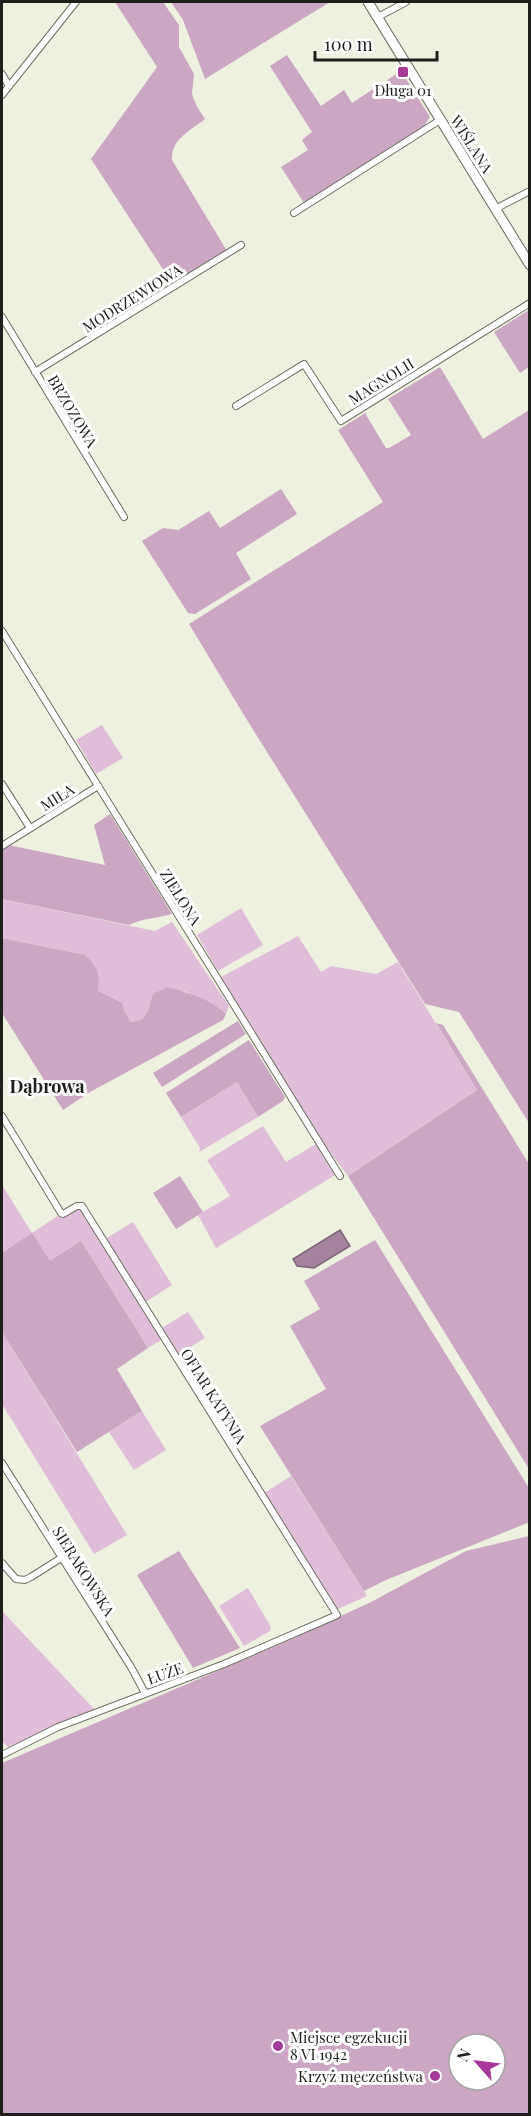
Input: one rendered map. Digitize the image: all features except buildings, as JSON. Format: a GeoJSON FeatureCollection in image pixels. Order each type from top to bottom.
{"type":"FeatureCollection","features":[{"type":"Feature","properties":{"kind":"main road","name":"WIŚLANA"},"geometry":{"type":"LineString","coordinates":[[369,2],[530,265]]}},
{"type":"Feature","properties":{"kind":"street"},"geometry":{"type":"LineString","coordinates":[[2,95],[75,2]]}},
{"type":"Feature","properties":{"kind":"street"},"geometry":{"type":"LineString","coordinates":[[378,17],[406,2]]}},
{"type":"Feature","properties":{"kind":"street"},"geometry":{"type":"LineString","coordinates":[[2,74],[9,86]]}},
{"type":"Feature","properties":{"kind":"street"},"geometry":{"type":"LineString","coordinates":[[294,213],[440,120]]}},
{"type":"Feature","properties":{"kind":"street"},"geometry":{"type":"LineString","coordinates":[[495,209],[530,191]]}},
{"type":"Feature","properties":{"kind":"street","name":"MODRZEWIOWA"},"geometry":{"type":"LineString","coordinates":[[35,372],[241,245]]}},
{"type":"Feature","properties":{"kind":"street","name":"MAGNOLII"},"geometry":{"type":"LineString","coordinates":[[236,406],[304,364],[341,421],[530,303]]}},
{"type":"Feature","properties":{"kind":"street","name":"BRZOZOWA"},"geometry":{"type":"LineString","coordinates":[[2,317],[124,518]]}},
{"type":"Feature","properties":{"kind":"street","name":"ZIELONA"},"geometry":{"type":"LineString","coordinates":[[2,632],[340,1176]]}},
{"type":"Feature","properties":{"kind":"street","name":"MIŁA"},"geometry":{"type":"LineString","coordinates":[[2,784],[30,828]]}},
{"type":"Feature","properties":{"kind":"street","name":"MIŁA"},"geometry":{"type":"LineString","coordinates":[[2,846],[98,786]]}},
{"type":"Feature","properties":{"kind":"street","name":"OFIAR KATYNIA"},"geometry":{"type":"LineString","coordinates":[[2,1116],[61,1213],[64,1214],[77,1206],[82,1206],[337,1615]]}},
{"type":"Feature","properties":{"kind":"street","name":"SIERAKOWSKA"},"geometry":{"type":"LineString","coordinates":[[2,1463],[131,1667],[145,1693]]}},
{"type":"Feature","properties":{"kind":"street"},"geometry":{"type":"LineString","coordinates":[[2,1563],[16,1579],[25,1580],[61,1558]]}},
{"type":"Feature","properties":{"kind":"street","name":"ŁUŻE"},"geometry":{"type":"LineString","coordinates":[[2,1755],[58,1727],[224,1664],[337,1615]]}},
{"type":"Feature","properties":{"kind":"shaded area"},"geometry":{"type":"Polygon","coordinates":[[[115,2],[163,2],[179,25],[179,47],[194,74],[192,94],[205,119],[178,141],[172,160],[227,251],[172,283],[91,159],[157,67],[115,2]]]}},
{"type":"Feature","properties":{"kind":"shaded area"},"geometry":{"type":"Polygon","coordinates":[[[171,2],[330,2],[205,79],[183,20],[171,2]]]}},
{"type":"Feature","properties":{"kind":"shaded area"},"geometry":{"type":"Polygon","coordinates":[[[287,55],[321,106],[344,90],[352,103],[401,71],[430,117],[422,129],[304,203],[281,167],[308,150],[302,140],[312,132],[270,66],[287,55]]]}},
{"type":"Feature","properties":{"kind":"shaded area"},"geometry":{"type":"Polygon","coordinates":[[[529,310],[529,367],[520,373],[494,332],[529,310]]]}},
{"type":"Feature","properties":{"kind":"shaded area"},"geometry":{"type":"Polygon","coordinates":[[[440,367],[483,439],[529,410],[529,1123],[459,1012],[425,1004],[189,624],[383,502],[338,430],[367,412],[366,415],[386,448],[411,435],[388,399],[440,367]]]}},
{"type":"Feature","properties":{"kind":"shaded area"},"geometry":{"type":"Polygon","coordinates":[[[281,489],[297,514],[236,553],[251,579],[195,614],[188,613],[142,541],[163,528],[178,530],[209,511],[220,528],[281,489]]]}},
{"type":"Feature","properties":{"kind":"shaded area"},"geometry":{"type":"Polygon","coordinates":[[[102,725],[123,758],[96,774],[76,740],[102,725]]]}},
{"type":"Feature","properties":{"kind":"shaded area"},"geometry":{"type":"Polygon","coordinates":[[[110,814],[172,914],[145,919],[129,925],[2,899],[2,850],[8,845],[105,865],[94,825],[110,814]]]}},
{"type":"Feature","properties":{"kind":"shaded area"},"geometry":{"type":"Polygon","coordinates":[[[2,899],[155,931],[172,922],[229,1006],[226,1014],[218,1007],[184,991],[153,994],[149,1009],[144,1016],[131,1022],[124,1011],[98,991],[85,955],[2,938],[2,899]]]}},
{"type":"Feature","properties":{"kind":"shaded area"},"geometry":{"type":"Polygon","coordinates":[[[241,908],[263,945],[218,971],[197,935],[241,908]]]}},
{"type":"Feature","properties":{"kind":"shaded area"},"geometry":{"type":"Polygon","coordinates":[[[298,936],[321,972],[331,966],[376,974],[398,962],[477,1090],[348,1176],[324,1144],[221,977],[298,936]]]}},
{"type":"Feature","properties":{"kind":"shaded area"},"geometry":{"type":"Polygon","coordinates":[[[2,938],[85,955],[97,971],[98,991],[122,1003],[131,1022],[141,1019],[149,1009],[153,994],[167,987],[207,1001],[226,1014],[223,1020],[90,1092],[63,1110],[2,1013],[2,938]]]}},
{"type":"Feature","properties":{"kind":"shaded area"},"geometry":{"type":"Polygon","coordinates":[[[238,1021],[246,1034],[162,1087],[153,1073],[238,1021]]]}},
{"type":"Feature","properties":{"kind":"shaded area"},"geometry":{"type":"Polygon","coordinates":[[[436,1023],[443,1025],[529,1164],[529,1469],[348,1176],[477,1090],[436,1023]]]}},
{"type":"Feature","properties":{"kind":"shaded area"},"geometry":{"type":"Polygon","coordinates":[[[249,1040],[285,1097],[283,1101],[258,1117],[237,1082],[181,1117],[166,1093],[249,1040]]]}},
{"type":"Feature","properties":{"kind":"shaded area"},"geometry":{"type":"Polygon","coordinates":[[[237,1082],[258,1117],[199,1152],[200,1148],[181,1117],[237,1082]]]}},
{"type":"Feature","properties":{"kind":"shaded area"},"geometry":{"type":"Polygon","coordinates":[[[263,1126],[286,1162],[316,1144],[335,1175],[216,1248],[198,1215],[230,1196],[207,1160],[263,1126]]]}},
{"type":"Feature","properties":{"kind":"shaded area"},"geometry":{"type":"Polygon","coordinates":[[[180,1176],[203,1212],[176,1229],[153,1193],[180,1176]]]}},
{"type":"Feature","properties":{"kind":"shaded area"},"geometry":{"type":"Polygon","coordinates":[[[2,1185],[32,1233],[59,1215],[62,1218],[77,1208],[82,1209],[163,1339],[148,1348],[81,1241],[50,1262],[32,1234],[2,1253],[2,1185]]]}},
{"type":"Feature","properties":{"kind":"shaded area"},"geometry":{"type":"Polygon","coordinates":[[[133,1222],[172,1285],[144,1303],[105,1239],[133,1222]]]}},
{"type":"Feature","properties":{"kind":"shaded area"},"geometry":{"type":"Polygon","coordinates":[[[340,1230],[350,1246],[314,1268],[297,1266],[293,1259],[340,1230]]]}},
{"type":"Feature","properties":{"kind":"shaded area"},"geometry":{"type":"Polygon","coordinates":[[[32,1233],[50,1261],[81,1241],[148,1348],[117,1369],[142,1411],[77,1452],[2,1332],[2,1253],[32,1233]]]}},
{"type":"Feature","properties":{"kind":"shaded area"},"geometry":{"type":"Polygon","coordinates":[[[375,1240],[529,1488],[530,1522],[364,1591],[260,1426],[326,1389],[290,1326],[320,1309],[304,1281],[375,1240]]]}},
{"type":"Feature","properties":{"kind":"shaded area"},"geometry":{"type":"Polygon","coordinates":[[[188,1312],[205,1338],[177,1355],[160,1329],[188,1312]]]}},
{"type":"Feature","properties":{"kind":"shaded area"},"geometry":{"type":"Polygon","coordinates":[[[2,1332],[127,1535],[94,1554],[2,1404],[2,1332]]]}},
{"type":"Feature","properties":{"kind":"shaded area"},"geometry":{"type":"Polygon","coordinates":[[[142,1411],[166,1450],[134,1470],[109,1432],[142,1411]]]}},
{"type":"Feature","properties":{"kind":"shaded area"},"geometry":{"type":"Polygon","coordinates":[[[291,1476],[367,1596],[336,1610],[264,1493],[291,1476]]]}},
{"type":"Feature","properties":{"kind":"shaded area"},"geometry":{"type":"Polygon","coordinates":[[[529,1536],[529,2114],[2,2114],[2,1763],[285,1642],[371,1602],[466,1551],[529,1536]]]}},
{"type":"Feature","properties":{"kind":"shaded area"},"geometry":{"type":"Polygon","coordinates":[[[179,1551],[240,1648],[193,1668],[137,1575],[179,1551]]]}},
{"type":"Feature","properties":{"kind":"shaded area"},"geometry":{"type":"Polygon","coordinates":[[[248,1588],[271,1627],[270,1631],[244,1646],[219,1606],[248,1588]]]}},
{"type":"Feature","properties":{"kind":"shaded area"},"geometry":{"type":"Polygon","coordinates":[[[2,1611],[95,1710],[8,1747],[2,1741],[2,1611]]]}},
{"type":"Feature","properties":{"kind":"place","name":"Długa 01"},"geometry":{"type":"Point","coordinates":[403,72]}},
{"type":"Feature","properties":{"kind":"place","name":"Miejsce egzekucji 8 VI 1942"},"geometry":{"type":"Point","coordinates":[278,2046]}},
{"type":"Feature","properties":{"kind":"place","name":"Krzyż męczeństwa"},"geometry":{"type":"Point","coordinates":[435,2076]}},
{"type":"Feature","properties":{"kind":"district","name":"Dąbrowa"},"geometry":{"type":"Point","coordinates":[47,1086]}}]}
